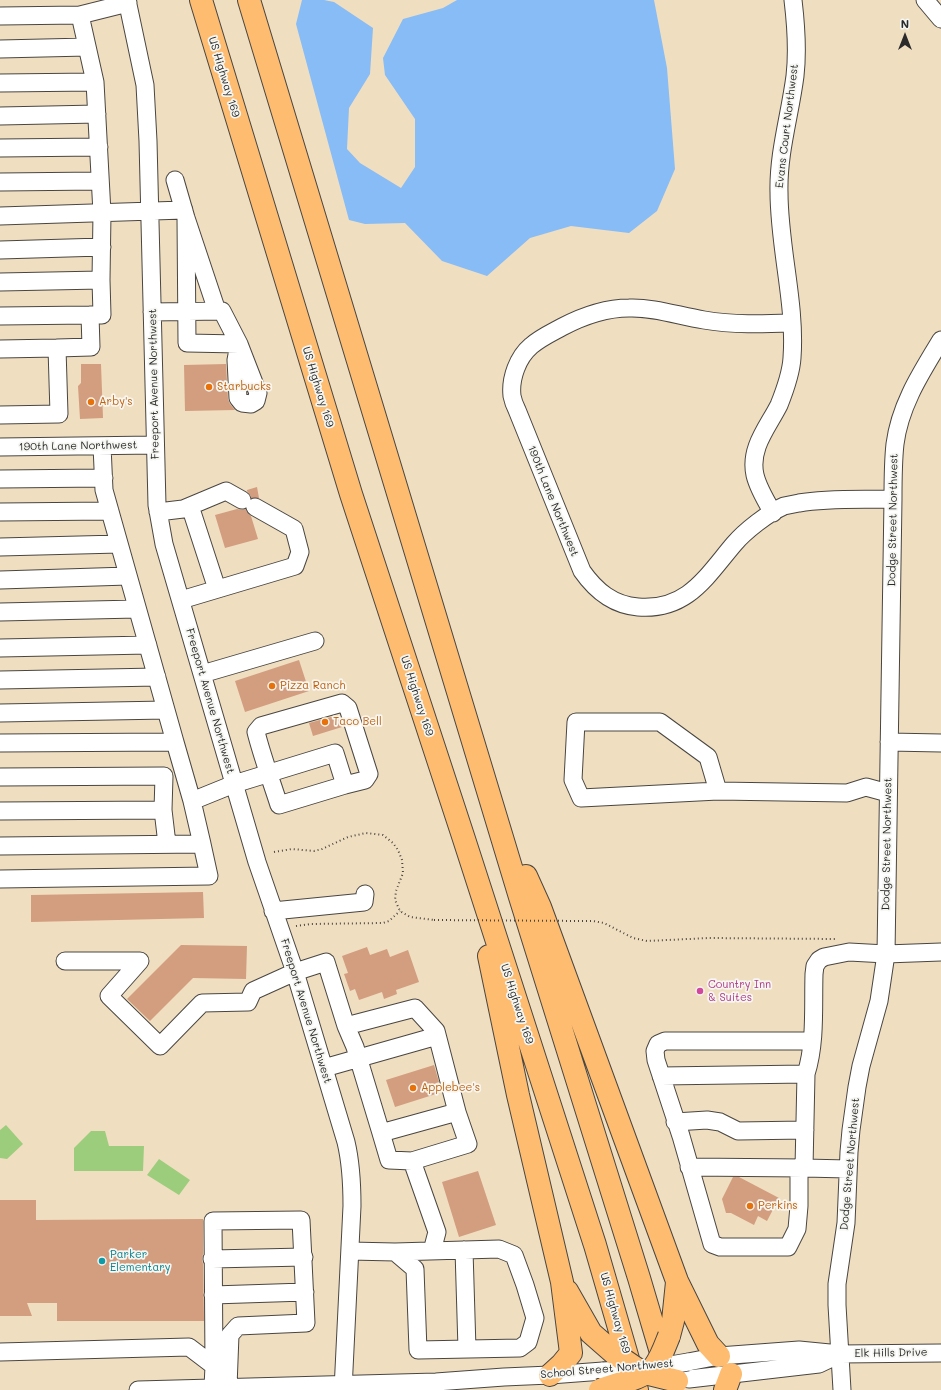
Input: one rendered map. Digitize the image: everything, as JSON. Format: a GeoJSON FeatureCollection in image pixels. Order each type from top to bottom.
{"type":"FeatureCollection","features":[{"type":"Feature","properties":{"kind":"highway","name":"US Highway 169"},"geometry":{"type":"LineString","coordinates":[[201,0],[349,486],[595,1245],[655,1379]]}},
{"type":"Feature","properties":{"kind":"highway"},"geometry":{"type":"LineString","coordinates":[[249,0],[486,784],[637,1271],[655,1379]]}},
{"type":"Feature","properties":{"kind":"highway"},"geometry":{"type":"LineString","coordinates":[[486,784],[540,907],[678,1280],[708,1344],[719,1356]]}},
{"type":"Feature","properties":{"kind":"highway"},"geometry":{"type":"LineString","coordinates":[[464,840],[518,1095],[562,1282],[571,1353],[550,1375]]}},
{"type":"Feature","properties":{"kind":"highway"},"geometry":{"type":"LineString","coordinates":[[655,1379],[660,1357],[669,1336],[673,1321],[678,1280]]}},
{"type":"Feature","properties":{"kind":"highway"},"geometry":{"type":"LineString","coordinates":[[562,1282],[591,1333],[607,1376],[617,1384],[655,1379]]}},
{"type":"Feature","properties":{"kind":"highway"},"geometry":{"type":"LineString","coordinates":[[607,1376],[655,1379]]}},
{"type":"Feature","properties":{"kind":"street","name":"Evans Court Northwest"},"geometry":{"type":"LineString","coordinates":[[773,513],[758,484],[754,461],[756,448],[778,405],[790,375],[792,360],[792,323],[781,232],[779,192],[781,154],[795,75],[796,40],[793,0]]}},
{"type":"Feature","properties":{"kind":"street"},"geometry":{"type":"LineString","coordinates":[[925,0],[941,19]]}},
{"type":"Feature","properties":{"kind":"street"},"geometry":{"type":"LineString","coordinates":[[0,16],[60,8],[80,14],[127,2]]}},
{"type":"Feature","properties":{"kind":"street","name":"Freeport Avenue Northwest"},"geometry":{"type":"LineString","coordinates":[[127,2],[145,85],[148,141],[158,512],[164,544],[256,862],[295,972],[346,1142],[352,1183],[343,1387]]}},
{"type":"Feature","properties":{"kind":"street"},"geometry":{"type":"LineString","coordinates":[[0,316],[102,315],[102,213],[95,82],[80,14]]}},
{"type":"Feature","properties":{"kind":"street"},"geometry":{"type":"LineString","coordinates":[[0,49],[87,47]]}},
{"type":"Feature","properties":{"kind":"street"},"geometry":{"type":"LineString","coordinates":[[0,83],[95,82]]}},
{"type":"Feature","properties":{"kind":"street"},"geometry":{"type":"LineString","coordinates":[[0,116],[97,114]]}},
{"type":"Feature","properties":{"kind":"street"},"geometry":{"type":"LineString","coordinates":[[0,148],[99,147]]}},
{"type":"Feature","properties":{"kind":"street"},"geometry":{"type":"LineString","coordinates":[[175,180],[217,311]]}},
{"type":"Feature","properties":{"kind":"street"},"geometry":{"type":"LineString","coordinates":[[0,182],[100,181]]}},
{"type":"Feature","properties":{"kind":"street"},"geometry":{"type":"LineString","coordinates":[[0,216],[150,211],[185,214]]}},
{"type":"Feature","properties":{"kind":"street"},"geometry":{"type":"LineString","coordinates":[[152,312],[186,311],[222,311],[239,344],[187,343],[186,311],[185,214]]}},
{"type":"Feature","properties":{"kind":"street"},"geometry":{"type":"LineString","coordinates":[[0,250],[102,247]]}},
{"type":"Feature","properties":{"kind":"street"},"geometry":{"type":"LineString","coordinates":[[0,282],[101,280]]}},
{"type":"Feature","properties":{"kind":"street","name":"190th Lane Northwest"},"geometry":{"type":"LineString","coordinates":[[792,323],[722,323],[630,308],[598,312],[568,324],[541,338],[530,346],[516,367],[512,395],[582,570],[590,582],[608,598],[630,607],[644,608],[660,606],[676,601],[691,593],[704,582],[745,532],[784,506],[821,500],[893,499]]}},
{"type":"Feature","properties":{"kind":"street"},"geometry":{"type":"LineString","coordinates":[[0,349],[91,347],[90,315]]}},
{"type":"Feature","properties":{"kind":"street","name":"Dodge Street Northwest"},"geometry":{"type":"LineString","coordinates":[[842,1390],[837,1284],[846,1222],[851,1130],[861,1066],[879,1001],[886,954],[895,444],[903,411],[920,375],[941,340]]}},
{"type":"Feature","properties":{"kind":"street"},"geometry":{"type":"LineString","coordinates":[[0,415],[59,414],[57,348]]}},
{"type":"Feature","properties":{"kind":"street","name":"190th Lane Northwest"},"geometry":{"type":"LineString","coordinates":[[0,447],[155,445]]}},
{"type":"Feature","properties":{"kind":"street"},"geometry":{"type":"LineString","coordinates":[[0,879],[209,876],[192,801],[104,490],[102,446]]}},
{"type":"Feature","properties":{"kind":"street"},"geometry":{"type":"LineString","coordinates":[[0,480],[104,478]]}},
{"type":"Feature","properties":{"kind":"street"},"geometry":{"type":"LineString","coordinates":[[158,512],[183,509],[226,491],[294,529],[300,552],[296,566],[181,600]]}},
{"type":"Feature","properties":{"kind":"street"},"geometry":{"type":"LineString","coordinates":[[190,506],[217,590]]}},
{"type":"Feature","properties":{"kind":"street"},"geometry":{"type":"LineString","coordinates":[[0,512],[110,511]]}},
{"type":"Feature","properties":{"kind":"street"},"geometry":{"type":"LineString","coordinates":[[0,547],[119,544]]}},
{"type":"Feature","properties":{"kind":"street"},"geometry":{"type":"LineString","coordinates":[[0,580],[128,576]]}},
{"type":"Feature","properties":{"kind":"street"},"geometry":{"type":"LineString","coordinates":[[0,612],[137,609]]}},
{"type":"Feature","properties":{"kind":"street"},"geometry":{"type":"LineString","coordinates":[[202,674],[315,641]]}},
{"type":"Feature","properties":{"kind":"street"},"geometry":{"type":"LineString","coordinates":[[0,648],[148,645]]}},
{"type":"Feature","properties":{"kind":"street"},"geometry":{"type":"LineString","coordinates":[[0,680],[157,678]]}},
{"type":"Feature","properties":{"kind":"street"},"geometry":{"type":"LineString","coordinates":[[342,703],[348,708],[369,774],[365,780],[345,785],[279,804],[256,732],[262,726],[342,703]]}},
{"type":"Feature","properties":{"kind":"street"},"geometry":{"type":"LineString","coordinates":[[0,713],[166,710]]}},
{"type":"Feature","properties":{"kind":"street"},"geometry":{"type":"LineString","coordinates":[[718,791],[708,757],[660,722],[576,722],[573,780],[580,798],[718,791],[847,793],[866,787],[888,793]]}},
{"type":"Feature","properties":{"kind":"street"},"geometry":{"type":"LineString","coordinates":[[0,744],[175,742]]}},
{"type":"Feature","properties":{"kind":"street"},"geometry":{"type":"LineString","coordinates":[[889,742],[941,743]]}},
{"type":"Feature","properties":{"kind":"street"},"geometry":{"type":"LineString","coordinates":[[192,801],[234,784],[335,753],[345,785]]}},
{"type":"Feature","properties":{"kind":"street"},"geometry":{"type":"LineString","coordinates":[[0,778],[164,776],[183,771]]}},
{"type":"Feature","properties":{"kind":"street"},"geometry":{"type":"LineString","coordinates":[[164,776],[163,810],[167,844]]}},
{"type":"Feature","properties":{"kind":"street"},"geometry":{"type":"LineString","coordinates":[[0,811],[163,810]]}},
{"type":"Feature","properties":{"kind":"street"},"geometry":{"type":"LineString","coordinates":[[0,846],[202,844]]}},
{"type":"Feature","properties":{"kind":"street"},"geometry":{"type":"LineString","coordinates":[[274,911],[364,902],[365,894]]}},
{"type":"Feature","properties":{"kind":"street"},"geometry":{"type":"LineString","coordinates":[[811,1041],[666,1041],[658,1044],[655,1051],[656,1060],[675,1122],[681,1136],[712,1244],[720,1247],[788,1247],[797,1229],[805,1130],[806,1074],[811,1059],[814,974],[815,966],[819,960],[824,957],[849,952],[886,954],[941,952]]}},
{"type":"Feature","properties":{"kind":"street"},"geometry":{"type":"LineString","coordinates":[[65,961],[140,961],[109,996],[160,1046],[202,1003],[248,1002],[252,991],[295,972],[326,962],[346,1026],[358,1058],[389,1160],[412,1161],[468,1144],[457,1112],[436,1032],[415,1008],[346,1026]]}},
{"type":"Feature","properties":{"kind":"street"},"geometry":{"type":"LineString","coordinates":[[324,1068],[437,1036]]}},
{"type":"Feature","properties":{"kind":"street"},"geometry":{"type":"LineString","coordinates":[[661,1076],[806,1074]]}},
{"type":"Feature","properties":{"kind":"street"},"geometry":{"type":"LineString","coordinates":[[381,1133],[457,1112]]}},
{"type":"Feature","properties":{"kind":"street"},"geometry":{"type":"LineString","coordinates":[[675,1122],[707,1120],[720,1122],[738,1131],[805,1130]]}},
{"type":"Feature","properties":{"kind":"street"},"geometry":{"type":"LineString","coordinates":[[412,1161],[437,1232],[432,1251]]}},
{"type":"Feature","properties":{"kind":"street"},"geometry":{"type":"LineString","coordinates":[[689,1166],[848,1169]]}},
{"type":"Feature","properties":{"kind":"street"},"geometry":{"type":"LineString","coordinates":[[301,1220],[304,1257],[306,1323],[238,1326],[230,1335],[220,1387],[214,1366],[212,1259],[213,1221],[301,1220]]}},
{"type":"Feature","properties":{"kind":"street"},"geometry":{"type":"LineString","coordinates":[[350,1251],[395,1252],[499,1249],[514,1255],[535,1318],[528,1342],[520,1348],[418,1350],[415,1269],[395,1252]]}},
{"type":"Feature","properties":{"kind":"street"},"geometry":{"type":"LineString","coordinates":[[464,1250],[467,1349]]}},
{"type":"Feature","properties":{"kind":"street"},"geometry":{"type":"LineString","coordinates":[[212,1259],[304,1257]]}},
{"type":"Feature","properties":{"kind":"street"},"geometry":{"type":"LineString","coordinates":[[213,1295],[305,1292]]}},
{"type":"Feature","properties":{"kind":"street"},"geometry":{"type":"LineString","coordinates":[[0,1352],[189,1347],[214,1366]]}},
{"type":"Feature","properties":{"kind":"street","name":"School Street Northwest"},"geometry":{"type":"LineString","coordinates":[[655,1379],[719,1356],[799,1350],[840,1354]]}},
{"type":"Feature","properties":{"kind":"street","name":"Elk Hills Drive"},"geometry":{"type":"LineString","coordinates":[[840,1354],[941,1353]]}},
{"type":"Feature","properties":{"kind":"street"},"geometry":{"type":"LineString","coordinates":[[655,1379],[728,1382],[819,1364],[840,1354]]}},
{"type":"Feature","properties":{"kind":"street","name":"School Street Northwest"},"geometry":{"type":"LineString","coordinates":[[138,1390],[220,1387],[343,1387],[436,1382],[504,1376],[607,1376]]}},
{"type":"Feature","properties":{"kind":"path"},"geometry":{"type":"LineString","coordinates":[[274,852],[292,849],[314,851],[322,849],[333,843],[366,833],[382,835],[393,843],[402,860],[403,873],[396,891],[395,900],[400,911],[410,917],[434,920],[593,921],[604,923],[633,938],[647,941],[709,938],[839,939]]}},
{"type":"Feature","properties":{"kind":"path"},"geometry":{"type":"LineString","coordinates":[[296,926],[310,924],[383,923],[389,921],[400,911]]}},
{"type":"Feature","properties":{"kind":"green space"},"geometry":{"type":"Polygon","coordinates":[[[6,1125],[23,1144],[7,1159],[0,1158],[0,1130],[6,1125]]]}},
{"type":"Feature","properties":{"kind":"green space"},"geometry":{"type":"Polygon","coordinates":[[[91,1131],[105,1131],[109,1146],[144,1146],[143,1171],[74,1171],[74,1148],[91,1131]]]}},
{"type":"Feature","properties":{"kind":"green space"},"geometry":{"type":"Polygon","coordinates":[[[159,1159],[190,1180],[179,1195],[147,1175],[159,1159]]]}},
{"type":"Feature","properties":{"kind":"water"},"geometry":{"type":"Polygon","coordinates":[[[302,0],[324,0],[334,2],[373,28],[370,74],[349,108],[347,149],[360,163],[401,188],[415,167],[415,119],[385,75],[383,58],[403,19],[443,8],[457,0],[654,0],[667,68],[675,169],[657,211],[629,233],[571,226],[530,238],[487,276],[442,261],[405,223],[365,224],[349,220],[296,24],[302,0]]]}},
{"type":"Feature","properties":{"kind":"building","name":"Arby's"},"geometry":{"type":"Polygon","coordinates":[[[81,364],[101,364],[103,418],[80,419],[78,386],[81,383],[81,364]]]}},
{"type":"Feature","properties":{"kind":"building","name":"Starbucks"},"geometry":{"type":"Polygon","coordinates":[[[226,364],[228,399],[235,410],[185,411],[184,365],[226,364]]]}},
{"type":"Feature","properties":{"kind":"building"},"geometry":{"type":"Polygon","coordinates":[[[257,487],[259,498],[251,498],[247,490],[257,487]]]}},
{"type":"Feature","properties":{"kind":"building"},"geometry":{"type":"Polygon","coordinates":[[[237,509],[246,509],[251,516],[258,539],[225,548],[215,515],[237,509]]]}},
{"type":"Feature","properties":{"kind":"building","name":"Pizza Ranch"},"geometry":{"type":"Polygon","coordinates":[[[299,660],[309,691],[245,712],[235,681],[299,660]]]}},
{"type":"Feature","properties":{"kind":"building","name":"Taco Bell"},"geometry":{"type":"Polygon","coordinates":[[[338,715],[342,727],[313,736],[309,723],[338,715]]]}},
{"type":"Feature","properties":{"kind":"building"},"geometry":{"type":"Polygon","coordinates":[[[203,892],[204,918],[31,922],[31,895],[203,892]]]}},
{"type":"Feature","properties":{"kind":"building"},"geometry":{"type":"Polygon","coordinates":[[[181,945],[247,946],[246,979],[193,978],[150,1021],[127,999],[181,945]]]}},
{"type":"Feature","properties":{"kind":"building"},"geometry":{"type":"Polygon","coordinates":[[[367,947],[370,955],[387,949],[390,957],[408,950],[419,982],[396,990],[397,994],[384,999],[382,992],[359,1000],[355,989],[350,991],[344,974],[348,973],[342,956],[367,947]]]}},
{"type":"Feature","properties":{"kind":"building","name":"Applebee's"},"geometry":{"type":"Polygon","coordinates":[[[434,1065],[439,1082],[436,1083],[439,1093],[395,1107],[386,1080],[434,1065]]]}},
{"type":"Feature","properties":{"kind":"building"},"geometry":{"type":"Polygon","coordinates":[[[478,1171],[496,1225],[459,1237],[442,1182],[478,1171]]]}},
{"type":"Feature","properties":{"kind":"building","name":"Perkins"},"geometry":{"type":"Polygon","coordinates":[[[733,1177],[739,1177],[779,1198],[767,1221],[758,1216],[754,1225],[731,1213],[726,1213],[722,1199],[733,1177]]]}},
{"type":"Feature","properties":{"kind":"building","name":"Parker Elementary"},"geometry":{"type":"Polygon","coordinates":[[[0,1200],[36,1200],[36,1220],[203,1219],[202,1259],[204,1321],[57,1321],[57,1303],[27,1303],[32,1316],[0,1316],[0,1200]]]}},
{"type":"Feature","properties":{"kind":"place","name":"Starbucks"},"geometry":{"type":"Point","coordinates":[209,387]}},
{"type":"Feature","properties":{"kind":"place","name":"Arby's"},"geometry":{"type":"Point","coordinates":[91,402]}},
{"type":"Feature","properties":{"kind":"place","name":"Pizza Ranch"},"geometry":{"type":"Point","coordinates":[272,686]}},
{"type":"Feature","properties":{"kind":"place","name":"Taco Bell"},"geometry":{"type":"Point","coordinates":[325,722]}},
{"type":"Feature","properties":{"kind":"place","name":"Country Inn & Suites"},"geometry":{"type":"Point","coordinates":[700,991]}},
{"type":"Feature","properties":{"kind":"place","name":"Applebee's"},"geometry":{"type":"Point","coordinates":[413,1088]}},
{"type":"Feature","properties":{"kind":"place","name":"Perkins"},"geometry":{"type":"Point","coordinates":[750,1206]}},
{"type":"Feature","properties":{"kind":"place","name":"Parker Elementary"},"geometry":{"type":"Point","coordinates":[102,1261]}}]}
